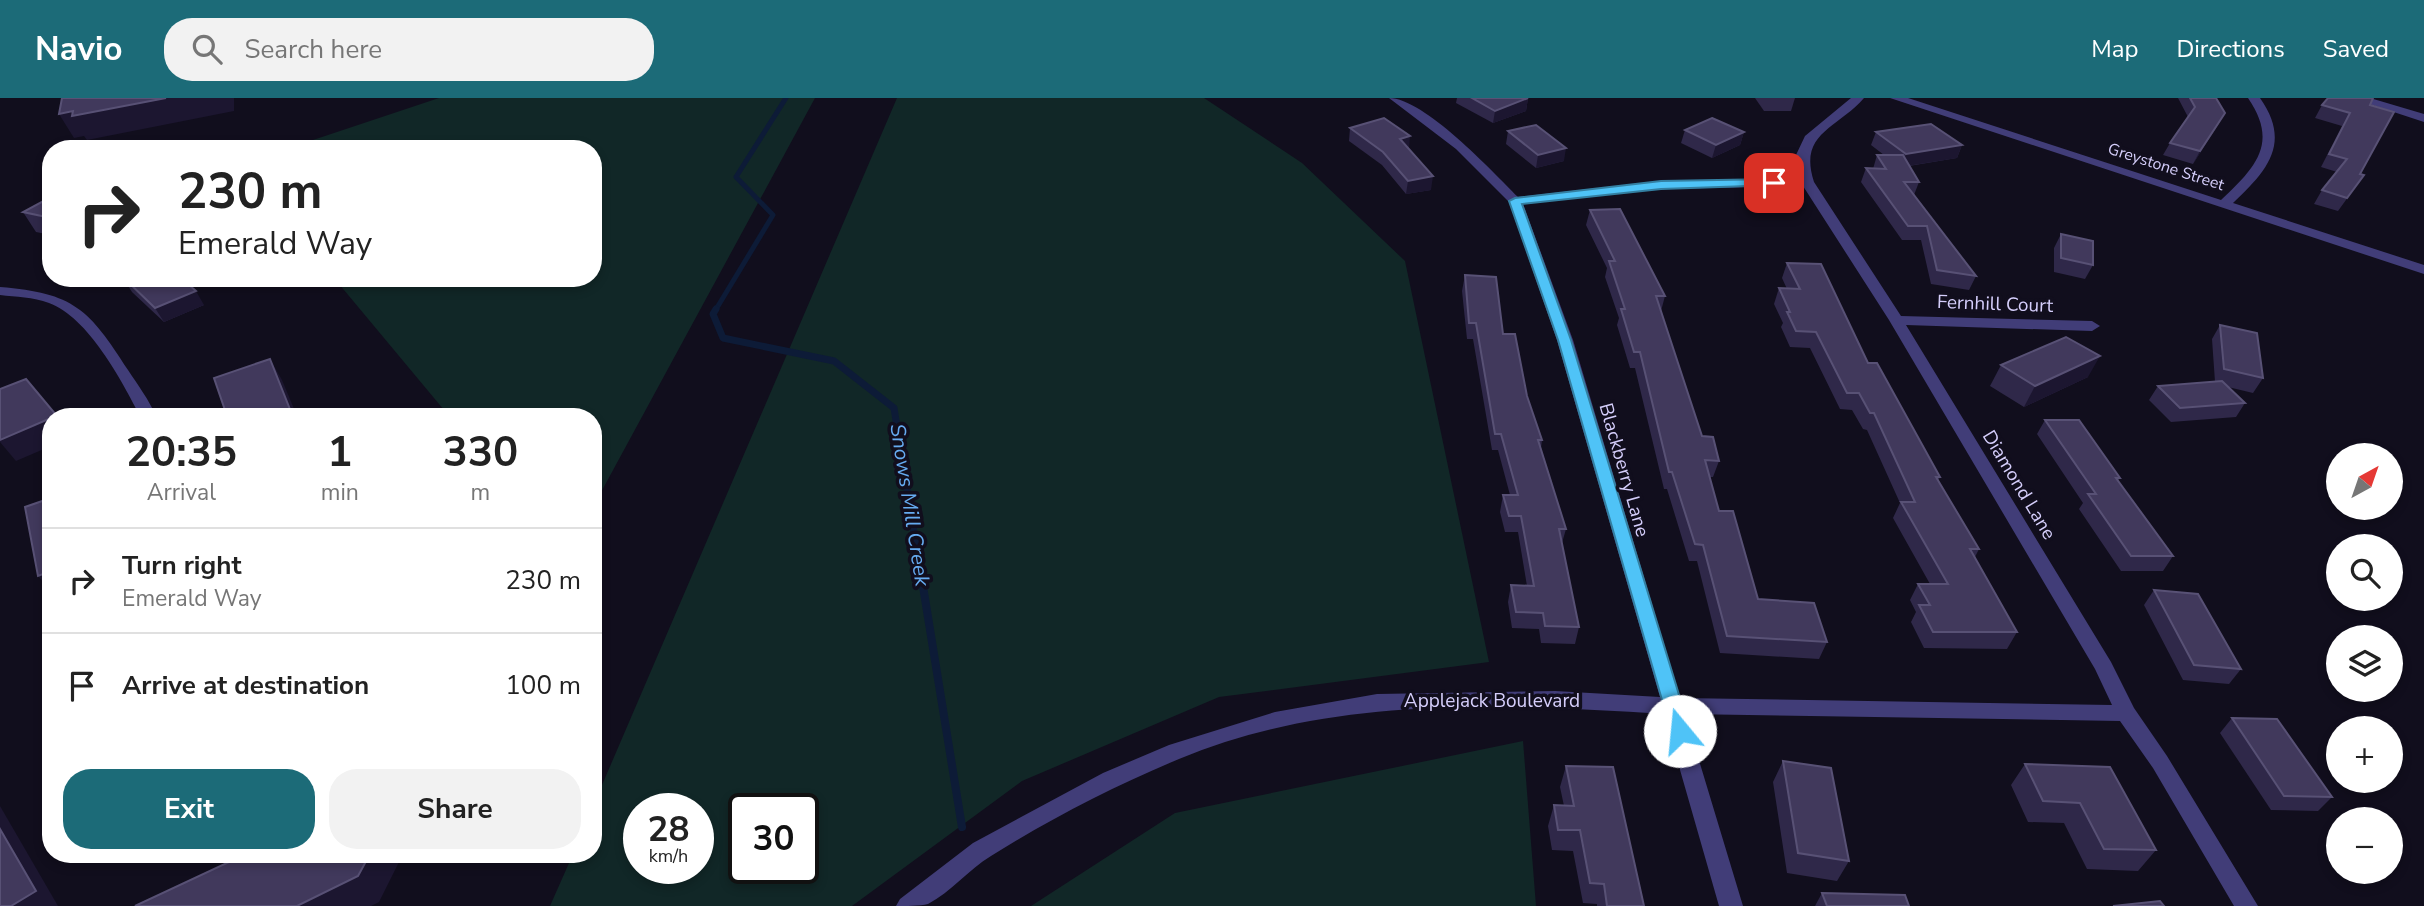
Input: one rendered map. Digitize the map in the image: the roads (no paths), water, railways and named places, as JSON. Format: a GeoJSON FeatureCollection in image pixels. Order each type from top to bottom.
{"type":"FeatureCollection","features":[{"type":"Feature","properties":{"kind":"street","name":"Blackberry Lane"},"geometry":{"type":"LineString","coordinates":[[1395,98],[1460,146],[1515,201],[1564,340],[1731,906]]}},
{"type":"Feature","properties":{"kind":"street","name":"Diamond Lane"},"geometry":{"type":"LineString","coordinates":[[1858,98],[1803,147],[1802,163],[1807,182],[1896,320],[2104,667],[2126,713],[2160,762],[2246,906]]}},
{"type":"Feature","properties":{"kind":"street","name":"Greystone Street"},"geometry":{"type":"LineString","coordinates":[[1896,98],[2424,270]]}},
{"type":"Feature","properties":{"kind":"street"},"geometry":{"type":"LineString","coordinates":[[2224,204],[2258,168],[2271,144],[2268,116],[2254,98]]}},
{"type":"Feature","properties":{"kind":"street"},"geometry":{"type":"LineString","coordinates":[[2357,98],[2424,118]]}},
{"type":"Feature","properties":{"kind":"street"},"geometry":{"type":"LineString","coordinates":[[1515,201],[1661,185],[1807,182]]}},
{"type":"Feature","properties":{"kind":"street"},"geometry":{"type":"LineString","coordinates":[[0,290],[37,293],[67,304],[89,321],[143,408]]}},
{"type":"Feature","properties":{"kind":"street","name":"Fernhill Court"},"geometry":{"type":"LineString","coordinates":[[1896,320],[2092,326]]}},
{"type":"Feature","properties":{"kind":"street","name":"Applejack Boulevard"},"geometry":{"type":"LineString","coordinates":[[908,906],[981,850],[1111,779],[1176,751],[1275,720],[1377,702],[1555,699],[1673,706],[2126,713]]}},
{"type":"Feature","properties":{"kind":"waterway","name":"Snows Mill Creek"},"geometry":{"type":"LineString","coordinates":[[715,311],[773,215],[736,177],[786,98]]}},
{"type":"Feature","properties":{"kind":"waterway","name":"Snows Mill Creek"},"geometry":{"type":"LineString","coordinates":[[716,309],[713,314],[723,338],[834,361],[894,408],[921,576]]}},
{"type":"Feature","properties":{"kind":"waterway","name":"Snows Mill Creek"},"geometry":{"type":"LineString","coordinates":[[921,574],[962,827]]}}]}
